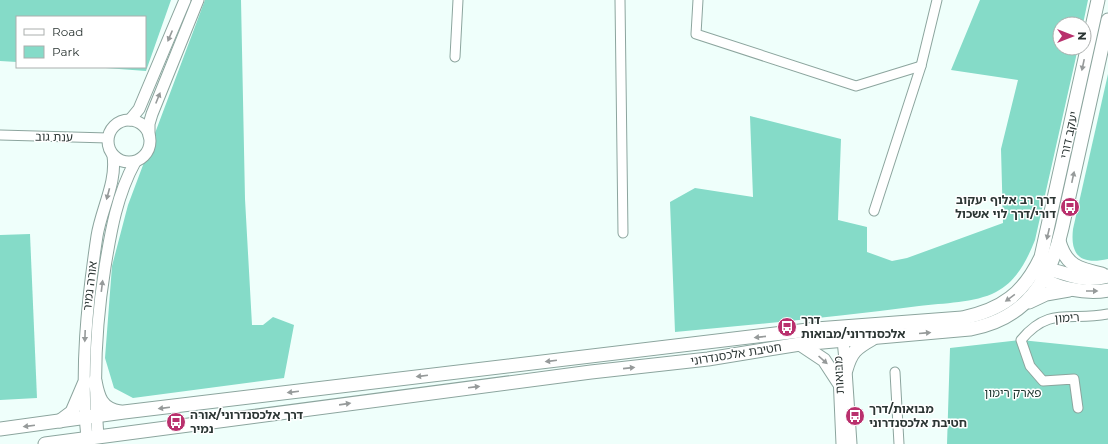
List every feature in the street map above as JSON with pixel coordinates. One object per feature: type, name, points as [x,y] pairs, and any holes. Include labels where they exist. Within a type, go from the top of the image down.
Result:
[{"type":"main road","name":"יעקב דורי","points":[[1035,269],[1041,257],[1049,230],[1098,0]]},
{"type":"main road","name":"יעקב דורי","points":[[1046,275],[1059,241],[1108,20]]},
{"type":"main road","points":[[1059,241],[1064,255],[1073,265],[1108,276]]},
{"type":"main road","points":[[1035,269],[1075,290]]},
{"type":"main road","name":"חטיבת אלכסנדרוני","points":[[0,429],[91,418],[124,412],[838,327],[962,318],[995,308],[1016,294],[1035,269]]},
{"type":"main road","points":[[1046,275],[1085,279],[1108,276]]},
{"type":"main road","name":"חטיבת אלכסנדרוני","points":[[45,444],[62,443],[126,433],[591,372],[708,359],[800,344],[983,326],[1011,314],[1021,306],[1036,291],[1046,275]]},
{"type":"main road","points":[[1021,306],[1046,294],[1075,290],[1095,292],[1108,290]]},
{"type":"main road","points":[[846,370],[850,357],[854,352],[876,337]]},
{"type":"main road","points":[[800,344],[824,360],[840,382]]},
{"type":"main road","points":[[89,382],[104,406],[115,411],[124,412]]},
{"type":"main road","points":[[58,422],[72,412],[89,382]]},
{"type":"street","points":[[185,0],[139,109],[130,120],[115,125],[108,138],[110,151],[113,156],[124,162],[135,162],[147,152],[150,141],[149,124],[152,114],[198,0]]},
{"type":"street","points":[[455,57],[458,0]]},
{"type":"street","points":[[620,0],[623,233]]},
{"type":"street","points":[[698,0],[696,34],[856,86],[921,66]]},
{"type":"street","points":[[874,211],[921,66],[937,0]]},
{"type":"street","points":[[130,120],[144,126],[149,136]]},
{"type":"street","name":"ענת גוב","points":[[0,135],[108,138]]},
{"type":"street","name":"אורה נמיר","points":[[92,438],[85,329],[89,285],[99,226],[115,166],[113,156]]},
{"type":"street","name":"אורה נמיר","points":[[89,382],[110,232],[120,195],[135,162]]},
{"type":"street","name":"רימון","points":[[1078,408],[1074,379],[1043,381],[1030,366],[1021,340],[1040,323],[1059,316],[1092,317],[1108,314]]},
{"type":"street","name":"מבואות","points":[[838,327],[846,370],[851,444]]},
{"type":"street","name":"מבואות","points":[[840,341],[842,444]]},
{"type":"street","points":[[895,372],[899,444]]},
{"type":"street","points":[[110,444],[126,433]]},
{"type":"green space","points":[[0,0],[171,0],[146,71],[106,68],[146,68],[146,16],[16,16],[16,62],[0,61]]},
{"type":"green space","points":[[205,0],[241,0],[245,199],[252,325],[263,325],[273,317],[294,325],[284,378],[133,398],[114,388],[105,358],[112,266],[128,205]]},
{"type":"green space","points":[[980,0],[1088,0],[1085,16],[1052,16],[1052,56],[1076,56],[1035,240],[1025,262],[1010,282],[988,296],[959,302],[675,332],[670,202],[695,188],[753,197],[750,116],[841,139],[838,220],[867,227],[867,252],[892,261],[907,258],[1003,223],[1001,149],[1018,80],[951,70]]},
{"type":"green space","points":[[1108,74],[1108,259],[1091,261],[1079,256],[1076,252],[1073,246],[1073,229]]},
{"type":"green space","points":[[30,234],[37,398],[0,400],[0,235]]},
{"type":"green space","name":"פארק רימון","points":[[1021,340],[1108,349],[1108,444],[947,444],[950,348]]},
{"type":"place","name":"דרך רב אלוף יעקוב דורי/דרך לוי אשכול","points":[[1070,207]]},
{"type":"place","name":"דרך אלכסנדרוני/מבואות","points":[[787,327]]},
{"type":"place","name":"מבואות/דרך חטיבת אלכסנדרוני","points":[[855,416]]},
{"type":"place","name":"דרך אלכסנדרוני/אורה נמיר","points":[[176,422]]}]
